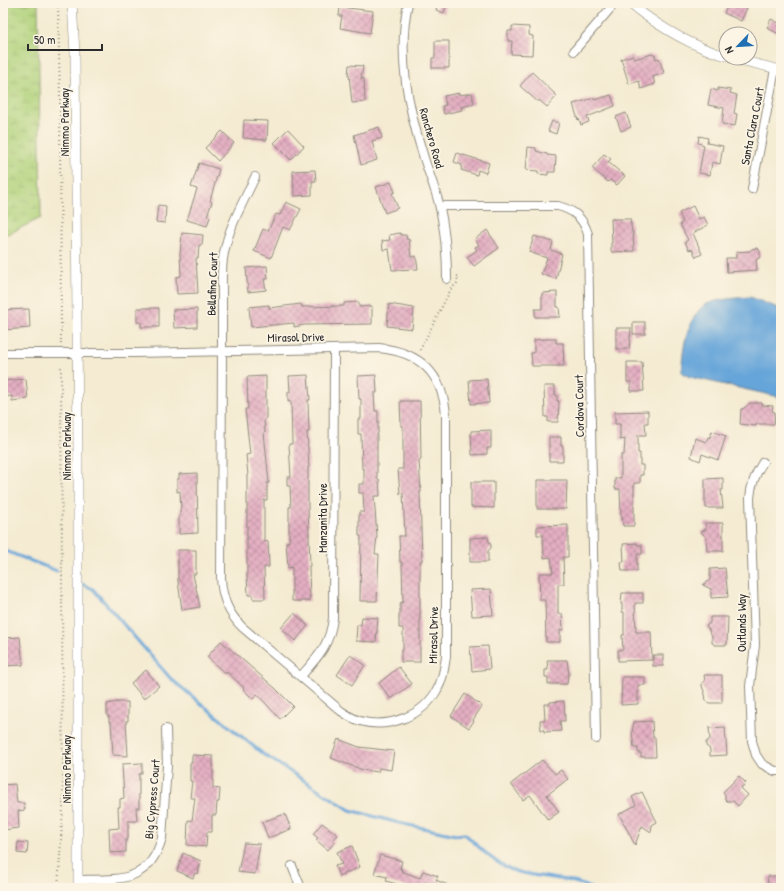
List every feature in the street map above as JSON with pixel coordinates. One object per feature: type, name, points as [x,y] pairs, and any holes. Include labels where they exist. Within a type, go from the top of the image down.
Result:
[{"type":"street","name":"Nimmo Parkway","points":[[72,3],[75,53],[78,884]]},
{"type":"street","name":"Ranchero Road","points":[[408,3],[403,36],[403,57],[407,88],[414,124],[440,206],[445,236],[448,278]]},
{"type":"street","points":[[574,51],[615,3]]},
{"type":"street","points":[[629,3],[648,18],[677,36],[702,48],[718,53]]},
{"type":"street","points":[[758,64],[778,69]]},
{"type":"street","name":"Santa Clara Court","points":[[752,189],[778,69]]},
{"type":"street","name":"Bellafina Court","points":[[222,351],[222,275],[224,252],[231,229],[256,177]]},
{"type":"street","name":"Cordova Court","points":[[440,206],[558,206],[567,208],[582,219],[588,234],[596,739]]},
{"type":"street","name":"Mirasol Drive","points":[[3,353],[379,348],[404,352],[423,364],[438,382],[442,392],[446,414],[446,650],[444,670],[437,690],[425,705],[405,718],[382,723],[370,723],[359,720],[341,711],[234,619],[224,599],[221,578],[222,351]]},
{"type":"street","name":"Manzanita Drive","points":[[301,676],[324,649],[329,640],[333,618],[334,349]]},
{"type":"street","name":"Outlands Way","points":[[763,462],[755,474],[751,486],[750,498],[755,645],[750,686],[752,741],[756,755],[762,764],[775,771],[781,771]]},
{"type":"street","name":"Big Cypress Court","points":[[78,884],[130,877],[147,866],[160,847],[162,838],[167,766],[166,729]]},
{"type":"street","points":[[292,866],[301,888]]},
{"type":"path","points":[[58,3],[61,345]]},
{"type":"path","points":[[420,350],[451,289],[457,283],[458,276],[448,278]]},
{"type":"path","points":[[58,888],[63,806],[61,365]]},
{"type":"green space","points":[[3,3],[38,3],[41,218],[8,234],[3,233]]},
{"type":"water","points":[[750,297],[781,309],[781,399],[775,396],[690,377],[682,373],[686,336],[694,318],[699,311],[705,305],[715,301]]},
{"type":"building","points":[[438,3],[447,3],[444,13],[436,10]]},
{"type":"building","points":[[729,3],[736,3],[747,8],[741,21],[724,13]]},
{"type":"building","points":[[340,7],[373,11],[370,33],[340,28],[342,16],[339,16]]},
{"type":"building","points":[[771,19],[781,24],[781,35],[767,28]]},
{"type":"building","points":[[512,26],[529,27],[529,35],[533,36],[532,55],[511,54],[512,41],[508,41],[508,31],[512,31]]},
{"type":"building","points":[[435,41],[449,41],[449,68],[432,68],[432,58],[435,58]]},
{"type":"building","points":[[652,54],[655,55],[656,59],[659,58],[664,73],[653,77],[655,84],[641,89],[639,81],[629,84],[621,59],[633,55],[634,59]]},
{"type":"building","points":[[349,65],[363,66],[361,79],[364,78],[365,102],[352,103],[348,75]]},
{"type":"building","points":[[532,72],[557,96],[547,107],[539,100],[538,102],[520,86]]},
{"type":"building","points":[[718,88],[731,90],[730,93],[737,95],[734,113],[737,114],[735,126],[722,124],[724,108],[708,105],[711,89],[718,91]]},
{"type":"building","points":[[459,93],[460,95],[472,93],[474,104],[461,107],[462,110],[444,114],[442,106],[446,105],[444,96]]},
{"type":"building","points":[[611,95],[615,106],[587,117],[589,122],[581,125],[573,104]]},
{"type":"building","points":[[626,113],[631,127],[621,131],[616,117]]},
{"type":"building","points":[[244,120],[268,121],[267,140],[243,138]]},
{"type":"building","points":[[552,121],[559,123],[556,134],[548,131]]},
{"type":"building","points":[[379,127],[382,138],[372,141],[377,160],[361,165],[354,135]]},
{"type":"building","points":[[288,129],[304,146],[291,160],[274,143]]},
{"type":"building","points":[[222,131],[234,143],[218,161],[205,148]]},
{"type":"building","points":[[699,136],[708,138],[707,143],[723,146],[720,164],[712,162],[710,175],[699,173],[704,145],[698,143]]},
{"type":"building","points":[[528,147],[536,148],[536,151],[547,155],[556,156],[555,172],[548,172],[548,175],[538,174],[538,171],[526,170]]},
{"type":"building","points":[[457,153],[489,163],[486,173],[478,170],[477,175],[461,170],[462,165],[454,162]]},
{"type":"building","points":[[604,154],[611,159],[608,162],[625,176],[617,185],[610,180],[608,182],[592,168]]},
{"type":"building","points":[[199,163],[219,169],[210,201],[212,202],[207,216],[210,217],[207,226],[187,220],[197,189],[191,187]]},
{"type":"building","points":[[315,170],[316,181],[312,181],[312,195],[294,196],[293,171]]},
{"type":"building","points":[[391,182],[395,192],[392,193],[398,208],[385,213],[376,187]]},
{"type":"building","points":[[286,202],[301,209],[290,230],[283,227],[271,258],[254,251],[263,229],[268,231],[276,214],[280,215]]},
{"type":"building","points":[[158,205],[166,206],[165,223],[156,222]]},
{"type":"building","points":[[693,206],[699,219],[704,217],[708,225],[693,233],[702,254],[696,257],[692,249],[689,250],[685,242],[688,240],[680,224],[683,222],[679,213]]},
{"type":"building","points":[[611,219],[630,219],[633,232],[634,251],[611,252]]},
{"type":"building","points":[[487,230],[499,248],[474,266],[467,257],[477,250],[475,247],[479,245],[475,239]]},
{"type":"building","points":[[182,233],[203,235],[202,245],[199,245],[198,258],[196,258],[198,293],[177,294],[176,277],[181,276],[180,254]]},
{"type":"building","points":[[400,233],[401,235],[406,235],[407,240],[409,239],[411,257],[416,256],[418,269],[392,270],[389,249],[383,250],[382,241],[390,240],[389,235]]},
{"type":"building","points":[[534,236],[553,242],[551,250],[562,254],[556,279],[541,274],[547,258],[529,252]]},
{"type":"building","points":[[757,248],[760,251],[760,257],[756,260],[757,270],[727,272],[726,258],[736,258],[736,252],[750,251]]},
{"type":"building","points":[[267,266],[268,279],[264,279],[266,290],[248,292],[246,268]]},
{"type":"building","points":[[557,292],[557,307],[559,307],[560,317],[535,317],[535,309],[542,309],[542,293]]},
{"type":"building","points":[[359,302],[359,307],[372,306],[372,324],[304,325],[294,327],[294,323],[251,327],[249,307],[269,305],[269,308],[301,304],[302,307],[344,306],[344,303]]},
{"type":"building","points":[[389,304],[414,308],[412,329],[387,326]]},
{"type":"building","points":[[137,308],[159,308],[159,327],[141,327],[141,322],[137,322]]},
{"type":"building","points":[[29,309],[30,328],[4,330],[3,310]]},
{"type":"building","points":[[197,309],[197,327],[174,328],[173,310]]},
{"type":"building","points":[[633,322],[645,322],[645,334],[633,334]]},
{"type":"building","points":[[616,328],[631,328],[629,349],[616,349]]},
{"type":"building","points":[[556,339],[556,343],[563,343],[564,366],[532,366],[531,353],[534,353],[534,340]]},
{"type":"building","points":[[627,362],[642,362],[644,391],[631,391],[631,382],[627,382]]},
{"type":"building","points":[[308,375],[310,400],[308,400],[309,432],[307,432],[309,467],[308,506],[310,601],[292,601],[292,567],[288,568],[286,542],[289,542],[289,507],[291,507],[290,486],[287,486],[287,477],[291,477],[289,444],[292,444],[291,401],[288,402],[288,392],[290,392],[289,376]]},
{"type":"building","points":[[376,375],[377,393],[374,393],[375,411],[378,411],[377,479],[379,479],[380,496],[374,496],[377,536],[375,554],[379,554],[377,601],[360,601],[361,536],[359,536],[359,512],[364,512],[363,493],[359,493],[359,484],[364,484],[364,469],[362,469],[361,434],[358,434],[358,419],[361,419],[361,399],[359,399],[358,376]]},
{"type":"building","points":[[266,376],[266,419],[264,420],[264,432],[269,483],[267,483],[267,500],[264,500],[264,542],[268,541],[269,567],[264,567],[265,599],[253,599],[252,595],[248,595],[247,576],[248,475],[246,455],[250,454],[245,409],[248,409],[247,377]]},
{"type":"building","points":[[26,379],[28,399],[12,401],[12,396],[3,397],[3,381]]},
{"type":"building","points":[[487,379],[489,403],[471,404],[469,380]]},
{"type":"building","points":[[544,386],[555,386],[555,395],[557,395],[557,401],[559,401],[558,422],[548,422],[548,417],[545,417]]},
{"type":"building","points":[[400,401],[420,401],[421,460],[419,460],[422,561],[420,561],[420,662],[401,662],[401,650],[403,650],[403,628],[399,628],[399,614],[400,603],[403,602],[402,562],[400,562],[399,536],[405,536],[403,493],[400,494],[398,469],[403,469],[403,426],[401,426]]},
{"type":"building","points":[[750,403],[762,403],[762,405],[773,406],[772,411],[775,412],[774,424],[756,424],[756,426],[740,424],[741,409]]},
{"type":"building","points":[[648,411],[648,423],[645,423],[646,435],[638,435],[638,453],[640,453],[640,465],[643,465],[643,475],[640,475],[640,483],[634,483],[634,526],[623,526],[620,489],[615,489],[615,478],[621,478],[621,455],[624,455],[625,439],[620,440],[620,424],[615,424],[615,412]]},
{"type":"building","points":[[491,430],[491,448],[487,448],[487,454],[472,455],[471,431]]},
{"type":"building","points":[[712,431],[726,436],[718,460],[702,454],[700,461],[691,457],[695,438],[706,442],[708,437],[710,438]]},
{"type":"building","points":[[549,437],[561,437],[561,446],[563,446],[563,461],[549,461]]},
{"type":"building","points":[[197,473],[198,533],[179,534],[179,516],[181,510],[180,491],[177,492],[177,479],[179,479],[179,474]]},
{"type":"building","points":[[723,478],[723,490],[721,490],[723,508],[706,508],[705,479]]},
{"type":"building","points":[[537,480],[567,480],[566,509],[537,509]]},
{"type":"building","points":[[471,482],[494,482],[494,508],[471,507]]},
{"type":"building","points":[[705,523],[723,523],[723,551],[707,551],[706,537],[701,532],[706,529]]},
{"type":"building","points":[[568,525],[568,557],[563,557],[564,584],[558,584],[558,614],[562,613],[563,630],[560,630],[560,642],[546,642],[545,600],[540,600],[539,573],[553,573],[551,557],[544,558],[543,535],[537,535],[537,526]]},
{"type":"building","points":[[488,537],[491,548],[488,551],[488,562],[470,562],[470,538]]},
{"type":"building","points":[[637,543],[637,545],[642,545],[642,554],[637,554],[637,571],[622,571],[621,562],[624,562],[623,544]]},
{"type":"building","points":[[178,550],[196,550],[196,574],[193,574],[200,607],[182,610],[178,581]]},
{"type":"building","points":[[725,568],[728,597],[711,598],[711,589],[703,585],[710,580],[710,569]]},
{"type":"building","points":[[491,589],[493,615],[472,616],[470,590]]},
{"type":"building","points":[[622,593],[643,593],[643,603],[635,603],[636,632],[651,632],[652,660],[618,661],[618,650],[623,650],[622,635],[624,635],[624,612],[622,612],[621,604]]},
{"type":"building","points":[[294,613],[308,626],[295,641],[281,628]]},
{"type":"building","points":[[362,617],[378,618],[376,642],[356,641],[357,625],[361,625]]},
{"type":"building","points":[[710,617],[728,617],[727,645],[715,645],[712,643],[712,636],[706,626],[710,623]]},
{"type":"building","points":[[20,637],[23,665],[3,666],[3,638]]},
{"type":"building","points":[[221,641],[275,688],[293,706],[280,719],[257,694],[253,699],[227,672],[226,674],[207,657]]},
{"type":"building","points":[[488,646],[490,669],[472,671],[470,647]]},
{"type":"building","points":[[350,655],[365,665],[352,685],[337,675]]},
{"type":"building","points":[[653,655],[663,655],[663,666],[653,666]]},
{"type":"building","points":[[547,660],[567,660],[569,675],[567,684],[548,684],[548,677],[545,677],[545,670],[548,670]]},
{"type":"building","points":[[399,667],[412,684],[391,699],[379,683]]},
{"type":"building","points":[[146,670],[159,686],[144,699],[131,683]]},
{"type":"building","points":[[704,675],[722,675],[722,703],[709,703],[706,701],[702,686],[702,683],[705,681]]},
{"type":"building","points":[[622,677],[645,677],[645,685],[638,685],[638,704],[621,705]]},
{"type":"building","points":[[465,694],[482,706],[469,728],[451,716]]},
{"type":"building","points":[[564,701],[565,721],[560,721],[561,731],[544,732],[544,730],[541,730],[540,720],[545,720],[544,704]]},
{"type":"building","points":[[128,702],[128,721],[126,721],[128,756],[113,755],[111,722],[109,722],[109,716],[107,716],[107,704]]},
{"type":"building","points":[[652,721],[653,738],[655,737],[656,757],[641,757],[641,753],[638,753],[638,748],[634,748],[632,732],[634,722]]},
{"type":"building","points":[[725,727],[727,755],[710,756],[710,749],[706,746],[706,742],[710,739],[709,728]]},
{"type":"building","points":[[338,739],[359,747],[394,751],[391,770],[379,768],[378,772],[363,770],[331,758]]},
{"type":"building","points":[[192,755],[213,756],[213,788],[220,789],[216,815],[212,815],[212,832],[207,832],[206,847],[187,845],[188,820],[192,821],[195,798],[190,798],[192,781],[190,781],[190,763],[192,763]]},
{"type":"building","points":[[542,760],[555,774],[561,770],[568,779],[547,795],[559,812],[548,820],[530,795],[523,800],[511,784]]},
{"type":"building","points":[[142,763],[142,773],[139,774],[139,808],[136,808],[137,821],[128,821],[126,852],[110,853],[109,829],[119,828],[118,807],[120,807],[120,799],[124,798],[122,764]]},
{"type":"building","points":[[739,776],[746,783],[741,788],[748,795],[738,806],[733,801],[727,801],[723,792]]},
{"type":"building","points":[[15,784],[17,803],[24,803],[25,810],[18,811],[19,828],[3,830],[3,785]]},
{"type":"building","points":[[642,792],[657,822],[652,825],[651,832],[642,826],[635,845],[619,814],[636,805],[632,797]]},
{"type":"building","points":[[285,814],[291,829],[268,838],[262,822]]},
{"type":"building","points":[[322,823],[338,835],[333,840],[335,842],[328,850],[316,840],[318,838],[313,834]]},
{"type":"building","points":[[18,842],[28,843],[27,854],[17,853]]},
{"type":"building","points":[[244,843],[260,844],[255,874],[238,872]]},
{"type":"building","points":[[352,846],[360,867],[339,876],[335,866],[342,864],[337,852]]},
{"type":"building","points":[[183,853],[201,861],[198,874],[195,873],[193,878],[177,871]]},
{"type":"building","points":[[380,855],[402,861],[401,871],[420,878],[423,871],[438,876],[436,880],[455,888],[411,888],[386,881],[387,877],[374,874]]},
{"type":"building","points":[[768,876],[781,876],[781,888],[770,888],[770,886],[767,886]]},
{"type":"waterway","points":[[3,550],[57,571]]},
{"type":"waterway","points":[[82,584],[93,589],[171,679],[263,754],[350,810],[399,823],[456,835],[465,834],[493,859],[505,867],[522,873],[572,881],[591,888]]}]
